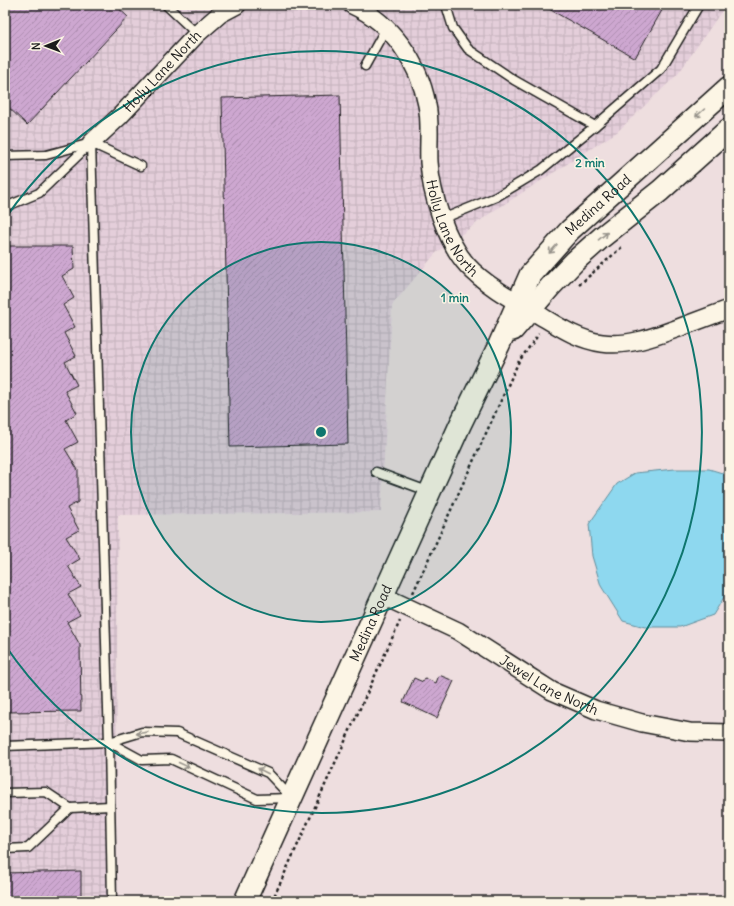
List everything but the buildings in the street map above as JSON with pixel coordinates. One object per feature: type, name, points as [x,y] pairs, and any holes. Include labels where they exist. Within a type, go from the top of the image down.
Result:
[{"type":"street","name":"Holly Lane North","points":[[91,143],[120,116],[197,34],[220,14],[237,5]]},
{"type":"street","name":"Holly Lane North","points":[[352,5],[362,10],[386,28],[405,50],[420,77],[427,106],[430,163],[434,192],[442,219],[455,247],[468,265],[499,291],[549,321],[578,336],[602,343],[629,343],[651,337],[729,309]]},
{"type":"street","name":"Medina Road","points":[[524,306],[530,275],[570,230],[729,87]]},
{"type":"street","name":"Medina Road","points":[[245,901],[460,425],[499,345],[524,306],[602,237],[660,191],[729,129]]},
{"type":"street","name":"Jewel Lane North","points":[[383,596],[458,631],[552,690],[596,710],[642,723],[690,732],[729,733]]},
{"type":"lane","points":[[166,5],[197,34]]},
{"type":"lane","points":[[446,5],[453,28],[468,49],[514,80],[595,126]]},
{"type":"lane","points":[[442,219],[496,197],[542,170],[595,126],[661,69],[699,5]]},
{"type":"lane","points":[[365,66],[386,28]]},
{"type":"lane","points":[[5,207],[39,193],[91,143]]},
{"type":"lane","points":[[91,143],[109,742],[112,901]]},
{"type":"lane","points":[[5,156],[46,155],[91,143],[142,166]]},
{"type":"lane","points":[[376,472],[430,492]]},
{"type":"lane","points":[[5,746],[109,742],[142,732],[177,733],[268,773],[292,798]]},
{"type":"lane","points":[[109,742],[142,760],[171,759],[257,799],[292,798]]},
{"type":"lane","points":[[5,793],[46,792],[70,808],[110,806]]},
{"type":"lane","points":[[5,849],[28,848],[70,808]]},
{"type":"path","points":[[575,289],[599,269],[626,242]]},
{"type":"path","points":[[272,901],[519,361],[549,321]]},
{"type":"shaded area","points":[[5,5],[726,5],[678,74],[617,132],[492,212],[436,253],[392,305],[381,512],[118,515],[115,901],[5,901]]},
{"type":"water","points":[[675,469],[709,469],[729,475],[729,589],[713,615],[680,627],[645,627],[623,621],[601,586],[592,556],[589,524],[617,484],[635,473]]}]
